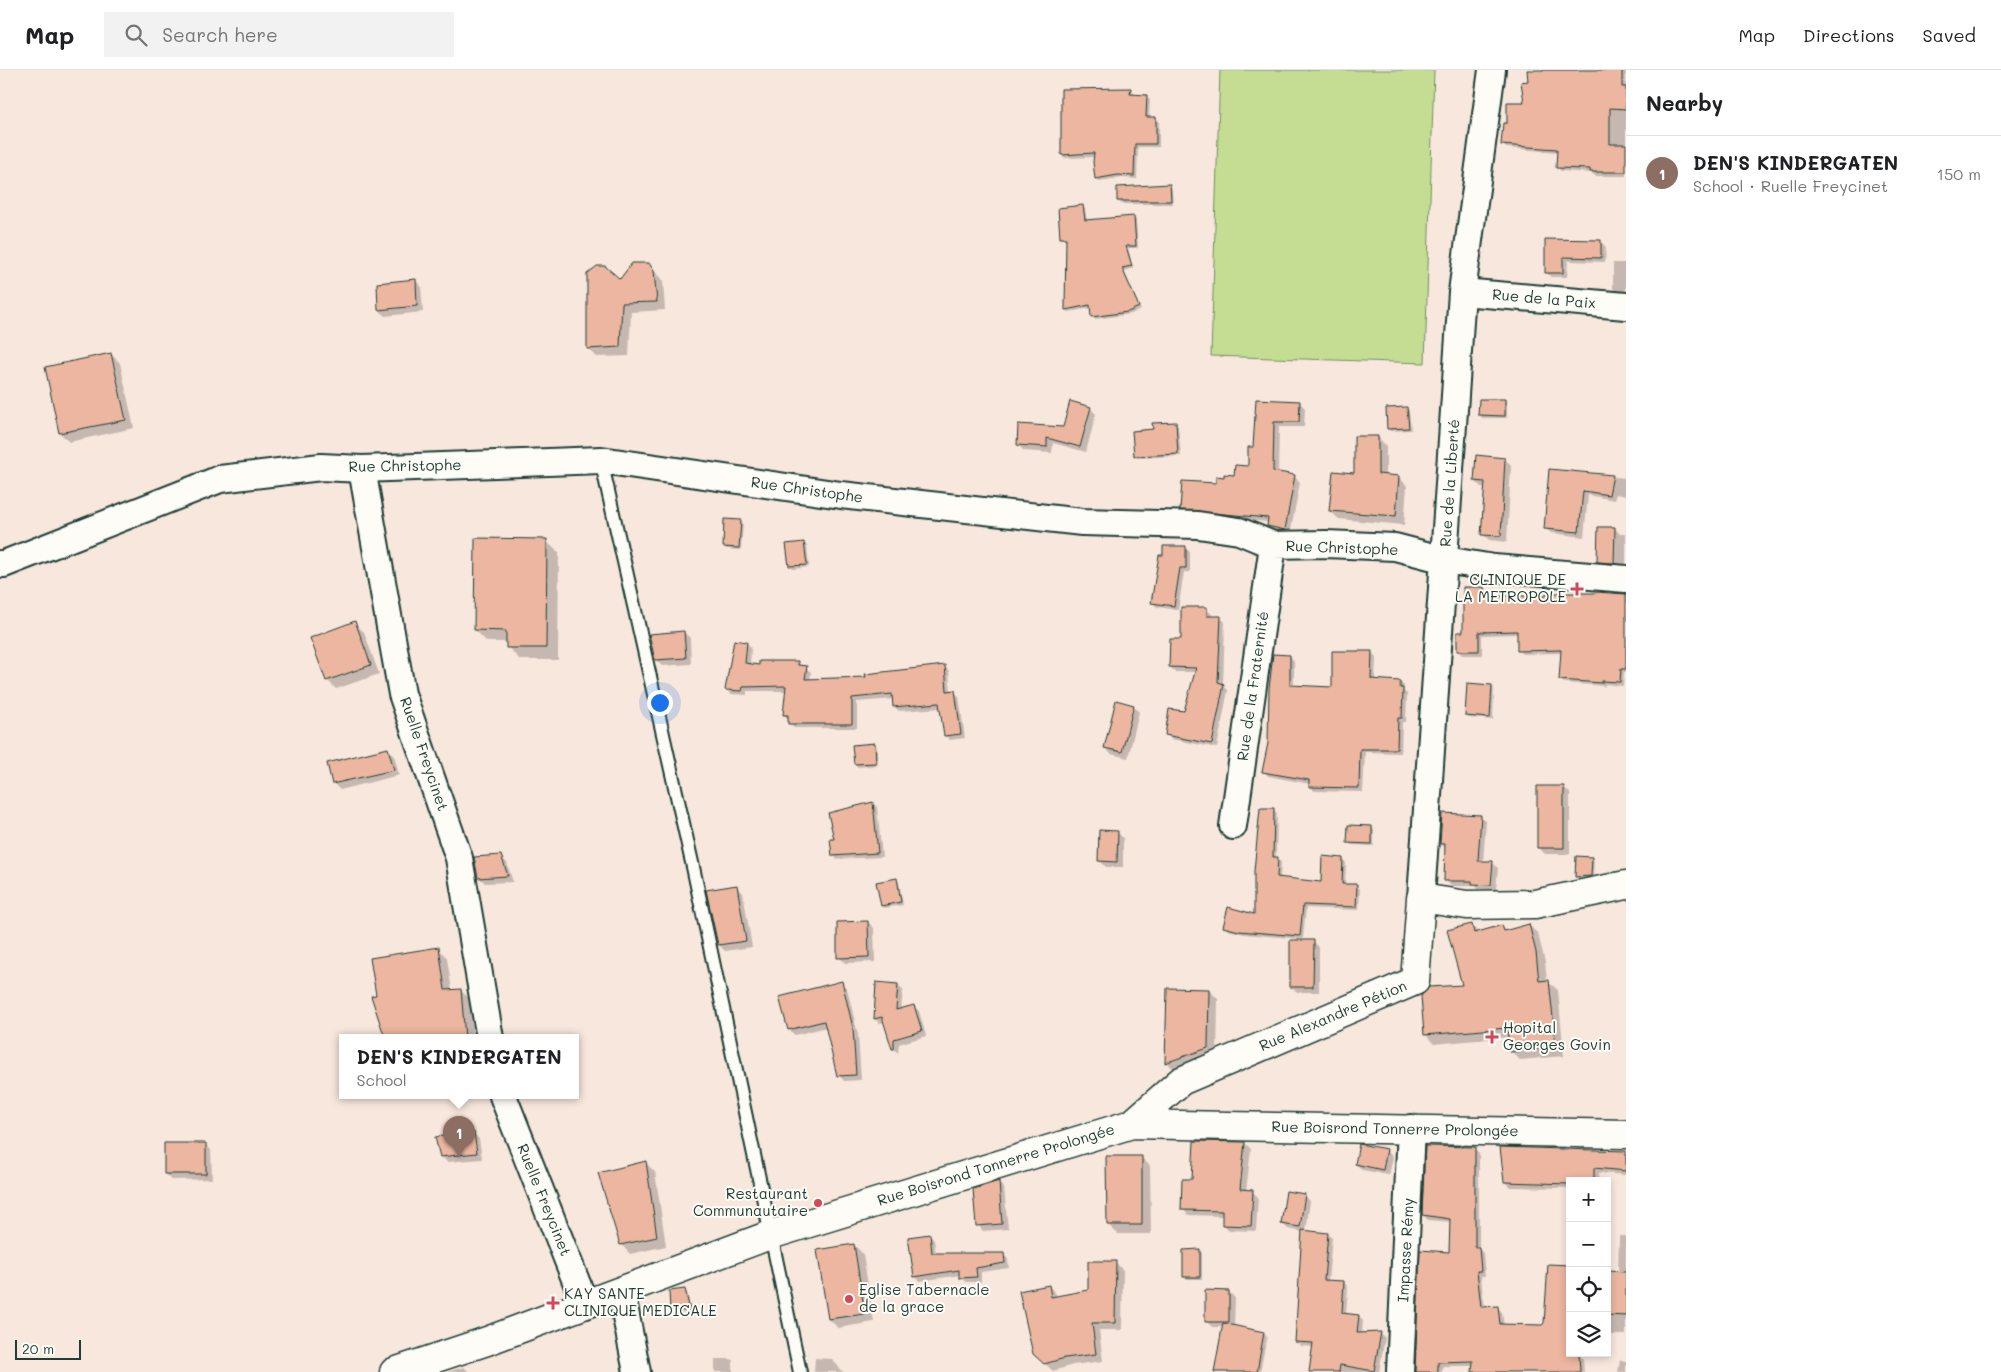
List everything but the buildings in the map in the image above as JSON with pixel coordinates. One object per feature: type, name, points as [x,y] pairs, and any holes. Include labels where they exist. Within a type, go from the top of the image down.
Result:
[{"type":"street","name":"Rue de la Liberté","points":[[1421,898],[1462,292],[1492,70]]},
{"type":"street","name":"Rue de la Paix","points":[[1462,292],[1626,306]]},
{"type":"street","name":"Rue Christophe","points":[[0,564],[220,479],[321,466],[362,469],[602,460],[841,495],[1082,522],[1198,525],[1239,531],[1273,545],[1326,544],[1395,548],[1445,560],[1494,568],[1626,579]]},
{"type":"street","name":"Ruelle Freycinet","points":[[362,469],[402,694],[459,858],[489,1034]]},
{"type":"street","name":"Rue de la Fraternité","points":[[1234,826],[1273,545]]},
{"type":"street","points":[[1421,898],[1467,905],[1535,904],[1626,885]]},
{"type":"street","name":"Rue Alexandre Pétion","points":[[1132,1124],[1181,1081],[1416,981],[1421,898]]},
{"type":"street","name":"Ruelle Freycinet","points":[[504,1099],[586,1304]]},
{"type":"street","name":"Rue Boisrond Tonnerre Prolongée","points":[[394,1372],[487,1341],[770,1235],[1132,1124],[1411,1128],[1626,1134]]},
{"type":"street","name":"Impasse Rémy","points":[[1400,1372],[1411,1128]]},
{"type":"street","points":[[621,1291],[637,1372]]},
{"type":"lane","points":[[602,460],[695,877],[800,1372]]},
{"type":"green space","points":[[1220,70],[1434,70],[1425,363],[1211,356]]},
{"type":"place","name":"CLINIQUE DE LA METROPOLE","points":[[1577,589]]},
{"type":"place","name":"Hopital Georges Govin","points":[[1492,1037]]},
{"type":"place","name":"DEN'S KINDERGATEN","points":[[459,1157]]},
{"type":"place","name":"Restaurant Communautaire","points":[[818,1203]]},
{"type":"place","name":"Eglise Tabernacle de la grace","points":[[849,1299]]},
{"type":"place","name":"KAY SANTE CLINIQUE MEDICALE","points":[[553,1303]]}]
